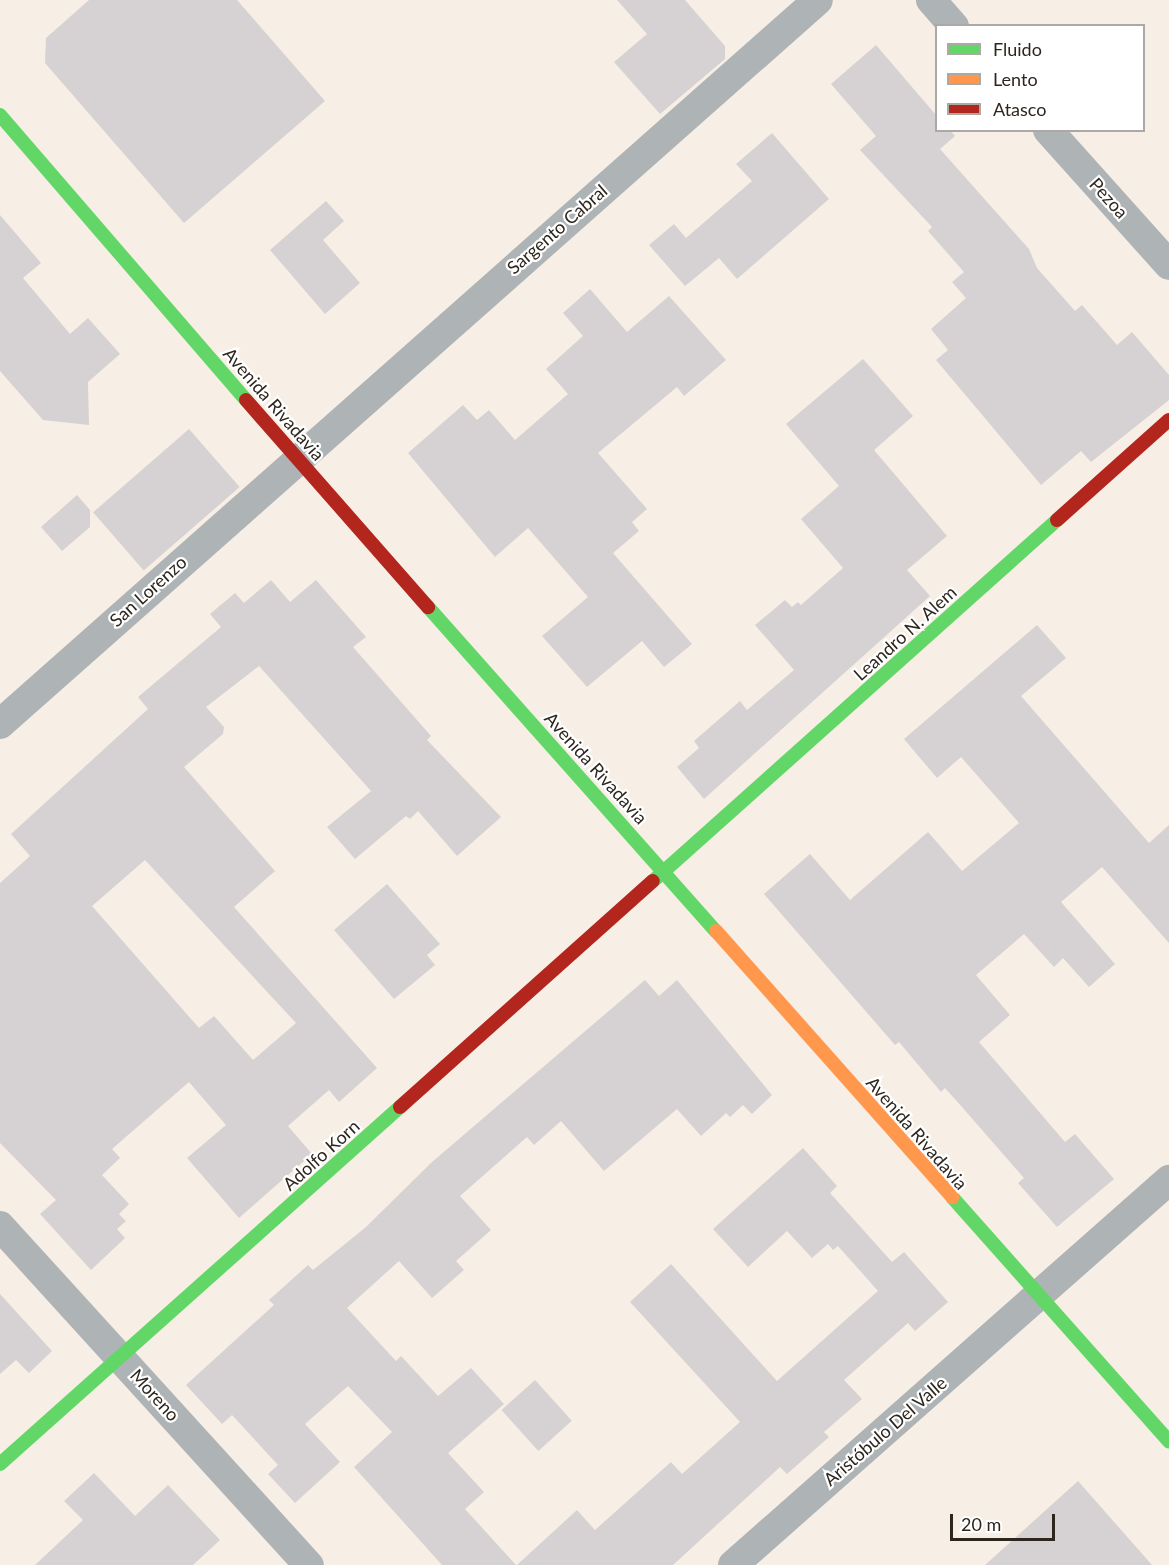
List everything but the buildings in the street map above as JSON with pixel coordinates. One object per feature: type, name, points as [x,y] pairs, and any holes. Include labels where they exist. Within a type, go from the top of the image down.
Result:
[{"type":"main road","name":"Avenida Rivadavia","points":[[0,115],[296,458],[1037,1296],[1169,1441]]},
{"type":"main road","name":"Leandro N. Alem","points":[[664,872],[1169,420]]},
{"type":"main road","name":"Adolfo Korn","points":[[0,1464],[664,872]]},
{"type":"street","name":"Sargento Cabral","points":[[296,458],[818,0]]},
{"type":"street","points":[[931,0],[952,24]]},
{"type":"street","name":"Pezoa","points":[[1050,132],[1169,265]]},
{"type":"street","name":"San Lorenzo","points":[[0,724],[296,458]]},
{"type":"street","name":"Aristóbulo Del Valle","points":[[733,1565],[1169,1180]]},
{"type":"street","name":"Moreno","points":[[0,1226],[309,1565]]},
{"type":"traffic: fast","points":[[0,115],[246,400]]},
{"type":"traffic: fast","points":[[653,881],[1057,520]]},
{"type":"traffic: fast","points":[[428,607],[716,931]]},
{"type":"traffic: fast","points":[[0,1464],[400,1107]]},
{"type":"traffic: fast","points":[[952,1197],[1169,1441]]},
{"type":"traffic: slow","points":[[716,931],[952,1197]]},
{"type":"traffic: jam","points":[[246,400],[428,607]]},
{"type":"traffic: jam","points":[[1057,520],[1169,420]]},
{"type":"traffic: jam","points":[[400,1107],[653,881]]}]
